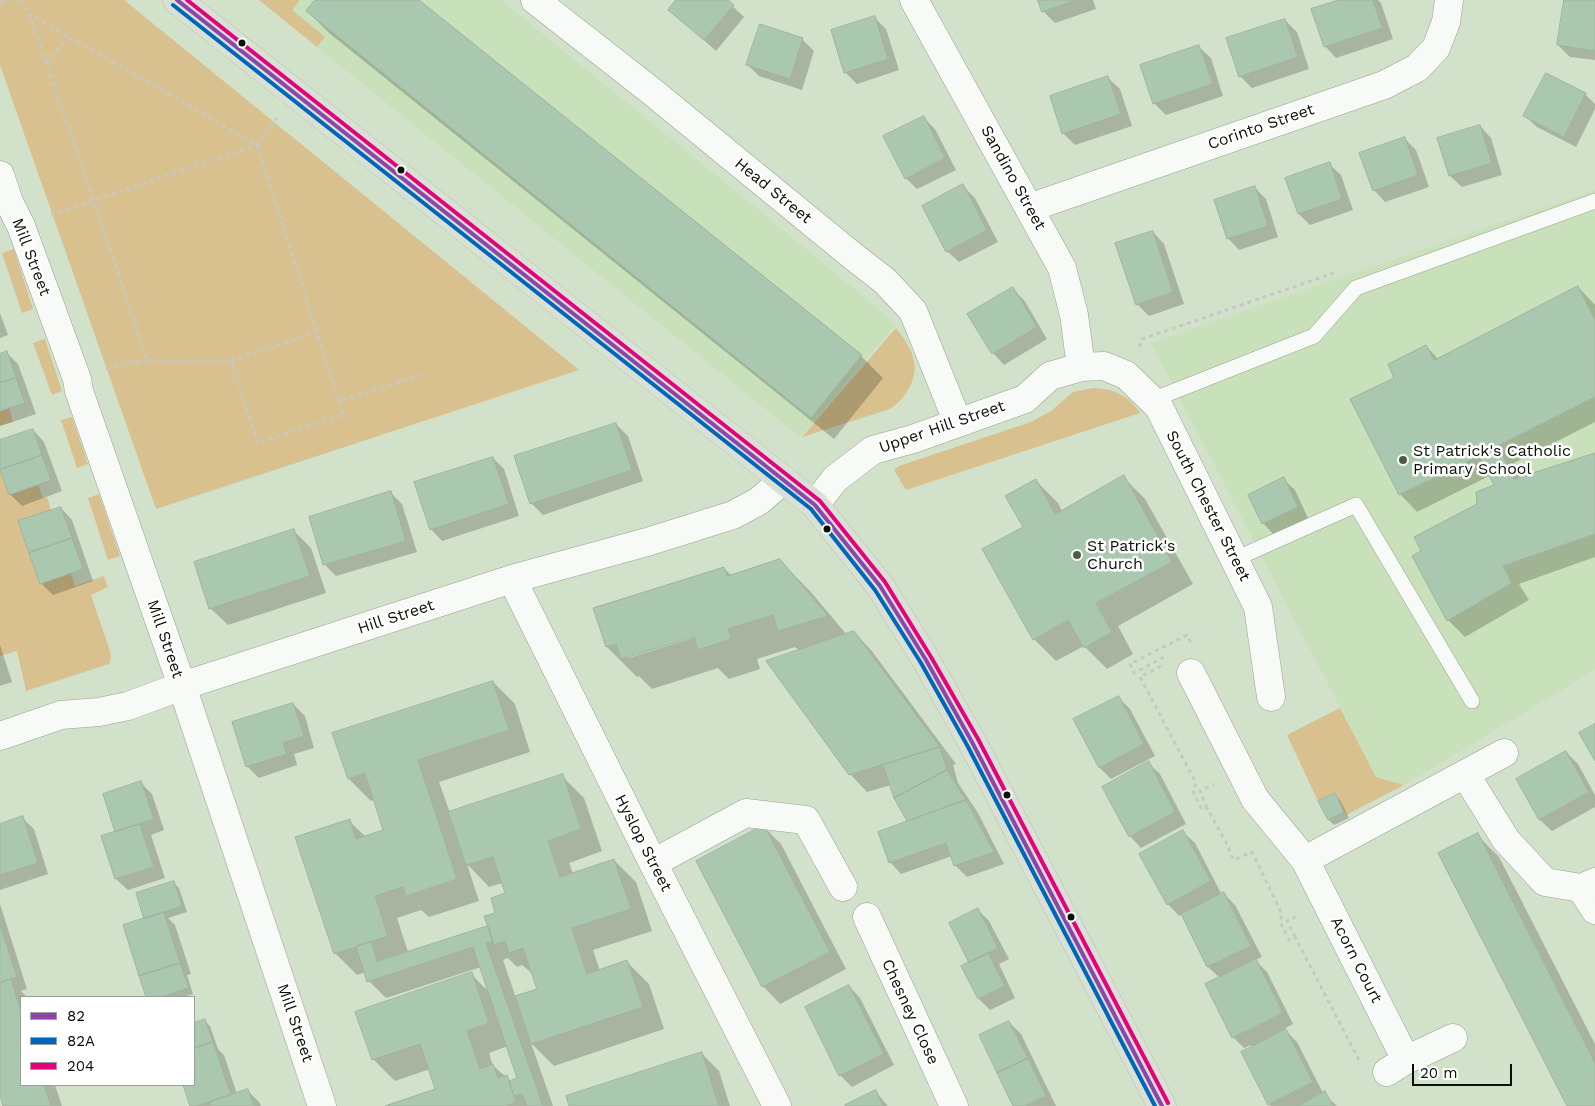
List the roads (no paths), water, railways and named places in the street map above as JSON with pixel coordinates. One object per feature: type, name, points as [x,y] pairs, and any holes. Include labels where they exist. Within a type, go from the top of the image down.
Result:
[{"type":"highway","points":[[177,0],[815,505],[880,586],[926,660],[972,742],[1162,1106]]},
{"type":"street","name":"Head Street","points":[[535,0],[650,90],[854,258],[885,281],[913,311],[958,423]]},
{"type":"street","name":"Sandino Street","points":[[914,0],[1062,268],[1074,315],[1081,367]]},
{"type":"street","name":"Corinto Street","points":[[1029,208],[1384,85],[1417,68],[1436,48],[1446,22],[1448,0]]},
{"type":"street","name":"Mill Street","points":[[0,175],[10,211],[77,379],[79,392],[182,686],[322,1106]]},
{"type":"street","name":"South Chester Street","points":[[1081,367],[1104,366],[1126,375],[1159,407],[1258,606],[1271,697]]},
{"type":"street","name":"Upper Hill Street","points":[[815,505],[835,479],[873,450],[913,439],[1024,399],[1050,376],[1081,367]]},
{"type":"street","name":"Hill Street","points":[[0,736],[61,716],[99,712],[128,706],[182,686],[512,580],[733,515],[759,502],[783,480]]},
{"type":"street","name":"Hyslop Street","points":[[512,580],[776,1106]]},
{"type":"street","name":"Acorn Court","points":[[1191,674],[1255,799],[1305,860],[1396,1066],[1453,1038]]},
{"type":"street","points":[[1305,860],[1504,753]]},
{"type":"street","points":[[1465,774],[1506,840],[1545,882],[1590,893]]},
{"type":"street","points":[[653,863],[746,814],[806,820],[843,887]]},
{"type":"street","name":"Chesney Close","points":[[867,917],[954,1106]]},
{"type":"lane","points":[[1152,400],[1314,336],[1356,288],[1595,201]]},
{"type":"lane","points":[[1235,559],[1356,505],[1472,701]]},
{"type":"place","name":"St Patrick's Catholic Primary School","points":[[1403,460]]},
{"type":"place","name":"St Patrick's Church","points":[[1077,555]]}]
